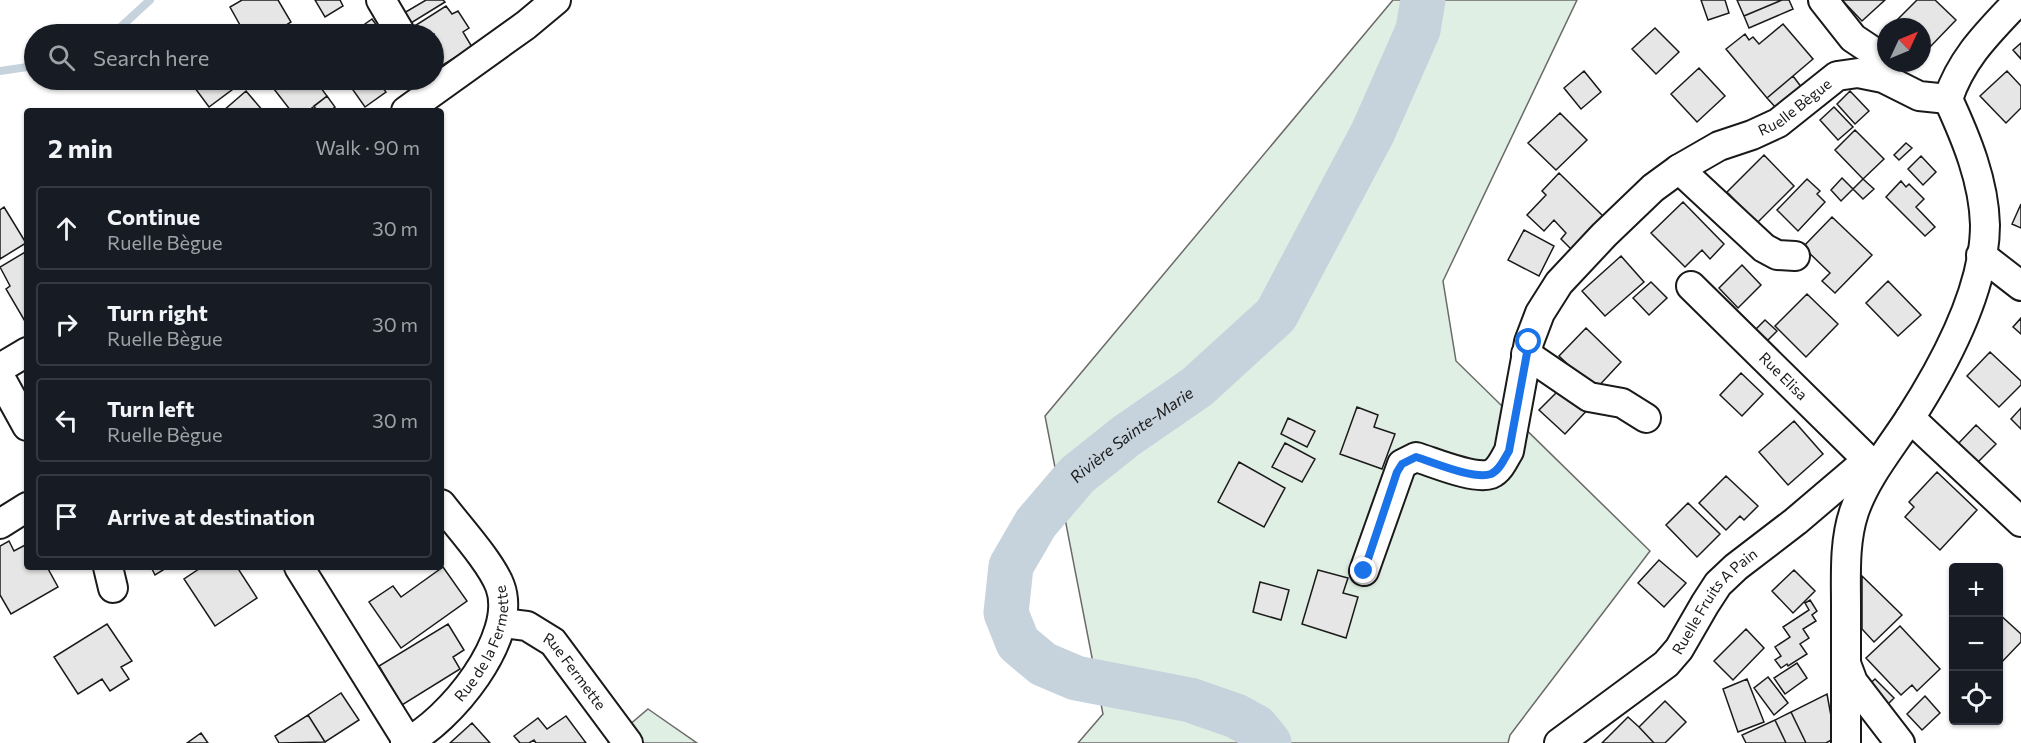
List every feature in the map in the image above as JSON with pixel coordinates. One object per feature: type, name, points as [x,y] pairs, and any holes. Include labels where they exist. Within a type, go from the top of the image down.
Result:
[{"type":"street","points":[[381,0],[395,24]]},
{"type":"street","points":[[444,78],[526,25],[556,0]]},
{"type":"street","points":[[1823,0],[1854,38],[1877,54]]},
{"type":"street","points":[[1948,99],[1955,78],[1972,51],[2019,0]]},
{"type":"street","points":[[1846,743],[1846,551],[1854,512],[1875,467],[1910,418],[1956,336],[1979,272],[1985,225],[1978,178],[1965,135],[1948,99],[1909,72]]},
{"type":"street","name":"Ruelle Bègue","points":[[1364,571],[1397,472],[1402,464],[1416,457],[1474,475],[1490,474],[1501,465],[1509,451],[1526,354],[1540,313],[1559,284],[1604,235],[1653,188],[1678,169],[1719,146],[1778,123],[1837,76],[1858,73],[1883,78],[1919,96],[1948,99]]},
{"type":"street","points":[[409,108],[427,90]]},
{"type":"street","points":[[1678,169],[1764,248],[1777,255],[1795,256]]},
{"type":"street","points":[[1981,255],[2021,286]]},
{"type":"street","name":"Rue Elisa","points":[[1691,286],[1875,467]]},
{"type":"street","points":[[0,368],[24,354]]},
{"type":"street","points":[[1526,354],[1589,397],[1622,403],[1646,418]]},
{"type":"street","points":[[0,376],[24,420]]},
{"type":"street","points":[[1910,418],[2021,522]]},
{"type":"street","name":"Ruelle Fruits A Pain","points":[[1559,743],[1666,664],[1679,649],[1718,584],[1736,567],[1796,521],[1856,470],[1875,467]]},
{"type":"street","name":"Rue de la Fermette","points":[[301,570],[406,742],[432,727],[464,695],[492,648],[502,623],[504,602],[500,584],[444,508]]},
{"type":"street","points":[[0,524],[24,509]]},
{"type":"street","name":"Rue Fermette","points":[[502,623],[526,626],[553,642],[628,743]]},
{"type":"street","points":[[1846,663],[1853,682],[1900,743]]},
{"type":"green space","points":[[1393,0],[1577,0],[1443,281],[1456,361],[1650,551],[1510,735],[1508,743],[1078,743],[1103,714],[1045,416]]},
{"type":"green space","points":[[648,709],[697,743],[608,743]]},
{"type":"building","points":[[242,0],[278,0],[291,22],[288,24],[239,24],[230,7]]},
{"type":"building","points":[[315,0],[340,0],[343,6],[325,17]]},
{"type":"building","points":[[426,0],[445,2],[411,23],[404,13]]},
{"type":"building","points":[[1701,0],[1725,0],[1729,13],[1708,20]]},
{"type":"building","points":[[1737,0],[1782,0],[1744,16]]},
{"type":"building","points":[[1782,0],[1789,0],[1793,9],[1749,28],[1744,16]]},
{"type":"building","points":[[1842,0],[1885,0],[1862,21]]},
{"type":"building","points":[[1917,0],[1935,0],[1956,20],[1931,46],[1931,18],[1899,18]]},
{"type":"building","points":[[446,6],[452,14],[458,11],[469,28],[463,32],[472,47],[444,64],[444,24],[418,24]]},
{"type":"building","points":[[372,19],[376,24],[365,24]]},
{"type":"building","points":[[1783,24],[1813,59],[1767,98],[1726,49],[1745,34],[1749,40],[1753,37],[1759,44]]},
{"type":"building","points":[[1655,28],[1679,52],[1656,74],[1632,49]]},
{"type":"building","points":[[2021,43],[2021,59],[2013,50]]},
{"type":"building","points":[[1699,68],[1725,96],[1697,122],[1671,94]]},
{"type":"building","points":[[1584,71],[1601,92],[1581,109],[1564,88]]},
{"type":"building","points":[[2007,71],[2021,86],[2021,108],[2006,123],[1980,96]]},
{"type":"building","points":[[1793,76],[1802,88],[1777,109],[1767,98]]},
{"type":"building","points":[[196,90],[232,90],[209,107]]},
{"type":"building","points":[[275,90],[322,90],[327,96],[312,108],[289,108]]},
{"type":"building","points":[[353,90],[384,90],[386,92],[365,107]]},
{"type":"building","points":[[246,91],[260,108],[226,108]]},
{"type":"building","points":[[1850,91],[1869,111],[1855,124],[1837,104]]},
{"type":"building","points":[[327,96],[335,107],[315,108],[314,106]]},
{"type":"building","points":[[1834,107],[1853,127],[1838,140],[1820,120]]},
{"type":"building","points":[[1560,113],[1587,140],[1556,170],[1528,143]]},
{"type":"building","points":[[1855,130],[1884,159],[1863,179],[1835,150]]},
{"type":"building","points":[[1906,143],[1912,148],[1899,160],[1894,155]]},
{"type":"building","points":[[1764,155],[1794,186],[1757,223],[1727,192]]},
{"type":"building","points":[[1921,156],[1936,172],[1923,185],[1908,169]]},
{"type":"building","points":[[1559,173],[1604,217],[1572,250],[1561,239],[1566,233],[1554,220],[1544,231],[1527,215],[1546,195],[1542,191]]},
{"type":"building","points":[[1842,178],[1853,189],[1841,201],[1831,190]]},
{"type":"building","points":[[1807,179],[1820,191],[1817,194],[1825,202],[1798,231],[1777,210]]},
{"type":"building","points":[[1863,179],[1874,189],[1863,199],[1853,189]]},
{"type":"building","points":[[1901,181],[1906,187],[1909,184],[1924,199],[1916,207],[1935,227],[1925,236],[1886,197]]},
{"type":"building","points":[[1683,202],[1724,244],[1710,259],[1702,250],[1685,267],[1651,233]]},
{"type":"building","points":[[2021,204],[2021,228],[2012,224]]},
{"type":"building","points":[[4,207],[24,240],[24,244],[0,259],[0,210]]},
{"type":"building","points":[[1832,217],[1872,255],[1835,293],[1822,281],[1830,273],[1803,247]]},
{"type":"building","points":[[1524,230],[1554,246],[1539,276],[1508,260]]},
{"type":"building","points":[[24,253],[24,320],[6,289],[10,286],[0,267]]},
{"type":"building","points":[[1621,256],[1644,282],[1605,316],[1582,291]]},
{"type":"building","points":[[1742,265],[1761,285],[1738,308],[1719,288]]},
{"type":"building","points":[[1888,281],[1921,315],[1898,336],[1866,303]]},
{"type":"building","points":[[1651,282],[1667,298],[1649,315],[1633,298]]},
{"type":"building","points":[[1807,294],[1838,324],[1806,357],[1775,326]]},
{"type":"building","points":[[2021,318],[2021,334],[2013,327]]},
{"type":"building","points":[[1765,320],[1777,331],[1763,345],[1751,334]]},
{"type":"building","points":[[1586,328],[1621,362],[1595,390],[1559,356]]},
{"type":"building","points":[[1990,352],[2021,381],[2021,385],[1999,407],[1967,376]]},
{"type":"building","points":[[1741,373],[1763,394],[1742,416],[1720,395]]},
{"type":"building","points":[[1565,384],[1590,407],[1565,434],[1539,410]]},
{"type":"building","points":[[1357,407],[1378,415],[1374,427],[1395,434],[1382,469],[1340,454]]},
{"type":"building","points":[[2021,408],[2021,429],[2011,419]]},
{"type":"building","points":[[1288,418],[1315,431],[1307,447],[1281,434]]},
{"type":"building","points":[[1794,421],[1823,454],[1788,485],[1759,452]]},
{"type":"building","points":[[1976,425],[1996,444],[1975,465],[1956,446]]},
{"type":"building","points":[[1285,443],[1315,459],[1302,482],[1272,467]]},
{"type":"building","points":[[1239,462],[1285,488],[1264,527],[1218,502]]},
{"type":"building","points":[[1937,472],[1977,510],[1940,550],[1905,517],[1914,507],[1909,502]]},
{"type":"building","points":[[1726,476],[1758,506],[1744,520],[1740,516],[1726,530],[1699,503]]},
{"type":"building","points":[[1688,503],[1720,534],[1697,557],[1666,525]]},
{"type":"building","points":[[9,541],[14,551],[24,546],[24,570],[49,570],[58,587],[11,614],[0,595],[0,546]]},
{"type":"building","points":[[1659,560],[1686,583],[1664,607],[1638,583]]},
{"type":"building","points":[[444,568],[467,601],[401,648],[369,602],[393,586],[401,597]]},
{"type":"building","points":[[152,570],[163,570],[155,575]]},
{"type":"building","points":[[198,570],[239,570],[257,598],[215,626],[184,579]]},
{"type":"building","points":[[1318,570],[1348,578],[1343,593],[1358,597],[1346,638],[1302,624]]},
{"type":"building","points":[[1794,570],[1815,591],[1793,613],[1772,591]]},
{"type":"building","points":[[1862,576],[1902,615],[1874,642],[1862,629]]},
{"type":"building","points":[[1260,582],[1289,590],[1281,620],[1253,612]]},
{"type":"building","points":[[1810,600],[1817,611],[1812,615],[1816,621],[1803,629],[1809,638],[1800,644],[1807,654],[1781,668],[1775,660],[1781,656],[1775,647],[1790,637],[1783,627],[1809,610],[1805,603]]},
{"type":"building","points":[[2003,618],[2021,634],[2021,642],[2003,661]]},
{"type":"building","points":[[107,624],[132,661],[121,667],[129,679],[110,691],[102,679],[78,694],[54,657]]},
{"type":"building","points":[[448,624],[464,650],[453,657],[460,669],[402,705],[379,666]]},
{"type":"building","points":[[1900,626],[1940,669],[1917,691],[1912,685],[1901,695],[1866,658]]},
{"type":"building","points":[[1746,629],[1764,648],[1733,680],[1714,661]]},
{"type":"building","points":[[1797,663],[1807,678],[1785,694],[1774,678]]},
{"type":"building","points":[[1768,677],[1788,703],[1774,715],[1754,688]]},
{"type":"building","points":[[1747,679],[1764,722],[1738,732],[1723,689]]},
{"type":"building","points":[[1875,679],[1894,698],[1884,708],[1864,689]]},
{"type":"building","points":[[341,693],[359,720],[325,742],[308,715]]},
{"type":"building","points":[[1827,694],[1835,738],[1826,743],[1806,743],[1791,712]]},
{"type":"building","points":[[1925,696],[1940,713],[1922,730],[1907,714]]},
{"type":"building","points":[[1665,701],[1686,722],[1665,743],[1654,743],[1639,727]]},
{"type":"building","points":[[1791,712],[1806,743],[1786,743],[1775,720]]},
{"type":"building","points":[[308,715],[325,742],[279,743],[275,736]]},
{"type":"building","points":[[566,716],[586,743],[536,743],[534,740],[529,743],[520,743],[514,736],[538,718],[547,729]]},
{"type":"building","points":[[1628,717],[1654,743],[1602,743]]},
{"type":"building","points":[[1775,720],[1786,743],[1746,743],[1742,735]]},
{"type":"building","points":[[472,723],[490,743],[450,743]]},
{"type":"building","points":[[201,733],[208,743],[187,743]]},
{"type":"waterway","points":[[124,24],[150,0]]},
{"type":"waterway","name":"Rivière Sainte-Marie","points":[[1269,743],[1256,727],[1236,716],[1190,700],[1076,678],[1043,664],[1018,643],[1006,613],[1011,566],[1036,523],[1077,475],[1126,436],[1197,387],[1276,315],[1373,132],[1418,30],[1423,0]]},
{"type":"waterway","points":[[0,71],[24,67]]},
{"type":"route","points":[[1364,571],[1397,472],[1408,459],[1416,457],[1474,475],[1490,474],[1501,465],[1509,451],[1529,342]]}]
